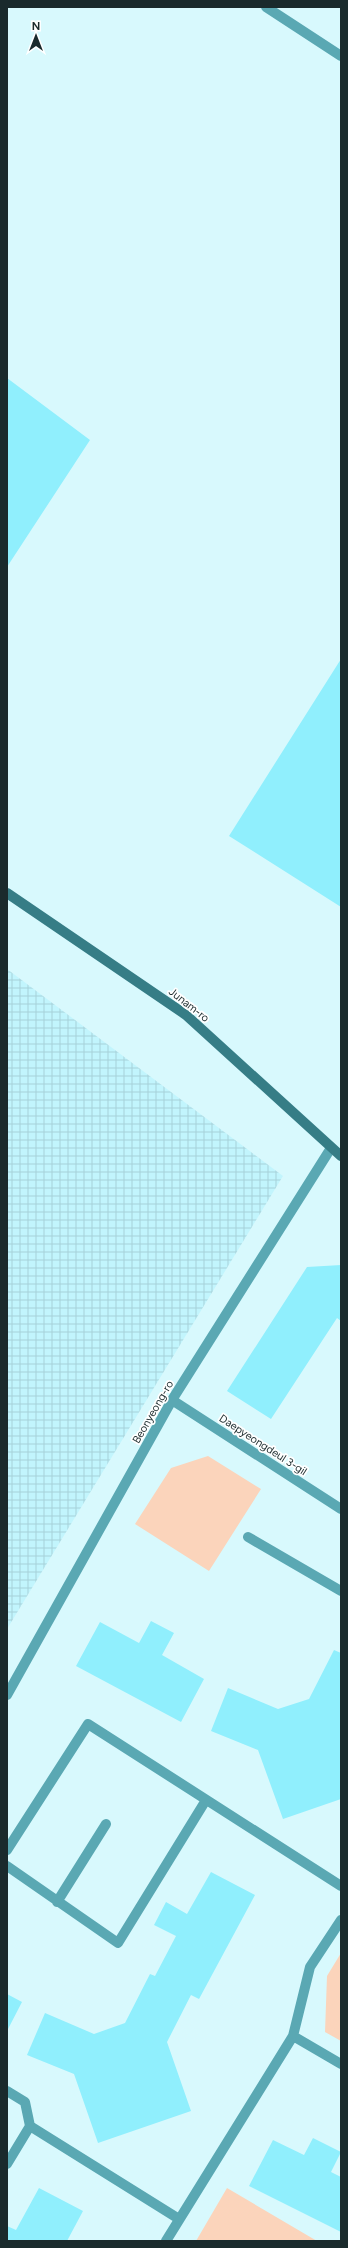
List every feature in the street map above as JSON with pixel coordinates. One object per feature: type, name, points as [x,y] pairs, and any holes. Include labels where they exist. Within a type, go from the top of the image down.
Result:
[{"type":"main road","name":"Junam-ro","points":[[7,893],[186,1015],[341,1156]]},
{"type":"street","points":[[266,7],[341,56]]},
{"type":"street","name":"Beonyeong-ro","points":[[7,1695],[172,1400],[331,1148]]},
{"type":"street","name":"Daepyeongdeul 3-gil","points":[[172,1400],[341,1509]]},
{"type":"street","points":[[248,1537],[341,1591]]},
{"type":"street","points":[[7,1850],[88,1724],[341,1886]]},
{"type":"street","points":[[7,1866],[118,1943],[206,1800]]},
{"type":"street","points":[[58,1902],[106,1824]]},
{"type":"street","points":[[166,2241],[293,2036],[310,1967],[341,1920]]},
{"type":"street","points":[[293,2036],[341,2064]]},
{"type":"street","points":[[7,2091],[25,2102],[30,2126],[7,2164]]},
{"type":"street","points":[[30,2126],[180,2218]]},
{"type":"shaded area","points":[[7,969],[283,1176],[7,1629]]},
{"type":"shaded area","points":[[208,1456],[261,1489],[209,1571],[135,1524],[171,1468]]},
{"type":"shaded area","points":[[341,1953],[341,2041],[325,2032],[327,1976]]},
{"type":"shaded area","points":[[227,2188],[317,2241],[196,2241]]},
{"type":"building","points":[[7,378],[90,440],[7,567]]},
{"type":"building","points":[[341,659],[341,907],[229,836]]},
{"type":"building","points":[[341,1265],[341,1321],[337,1318],[271,1419],[227,1391],[307,1267]]},
{"type":"building","points":[[151,1621],[174,1633],[162,1655],[204,1679],[181,1722],[76,1666],[100,1622],[139,1643]]},
{"type":"building","points":[[334,1650],[341,1653],[341,1799],[283,1819],[258,1750],[211,1731],[228,1688],[278,1709],[309,1699]]},
{"type":"building","points":[[211,1872],[255,1895],[199,1999],[191,1995],[167,2042],[191,2111],[98,2143],[74,2074],[27,2055],[45,2013],[94,2034],[125,2023],[150,1974],[155,1976],[176,1936],[154,1925],[166,1902],[187,1914]]},
{"type":"building","points":[[7,1994],[22,2002],[7,2031]]},
{"type":"building","points":[[313,2138],[341,2152],[331,2172],[341,2177],[341,2232],[249,2186],[273,2140],[304,2155]]},
{"type":"building","points":[[39,2188],[83,2211],[67,2241],[7,2241],[7,2226],[16,2230]]}]
